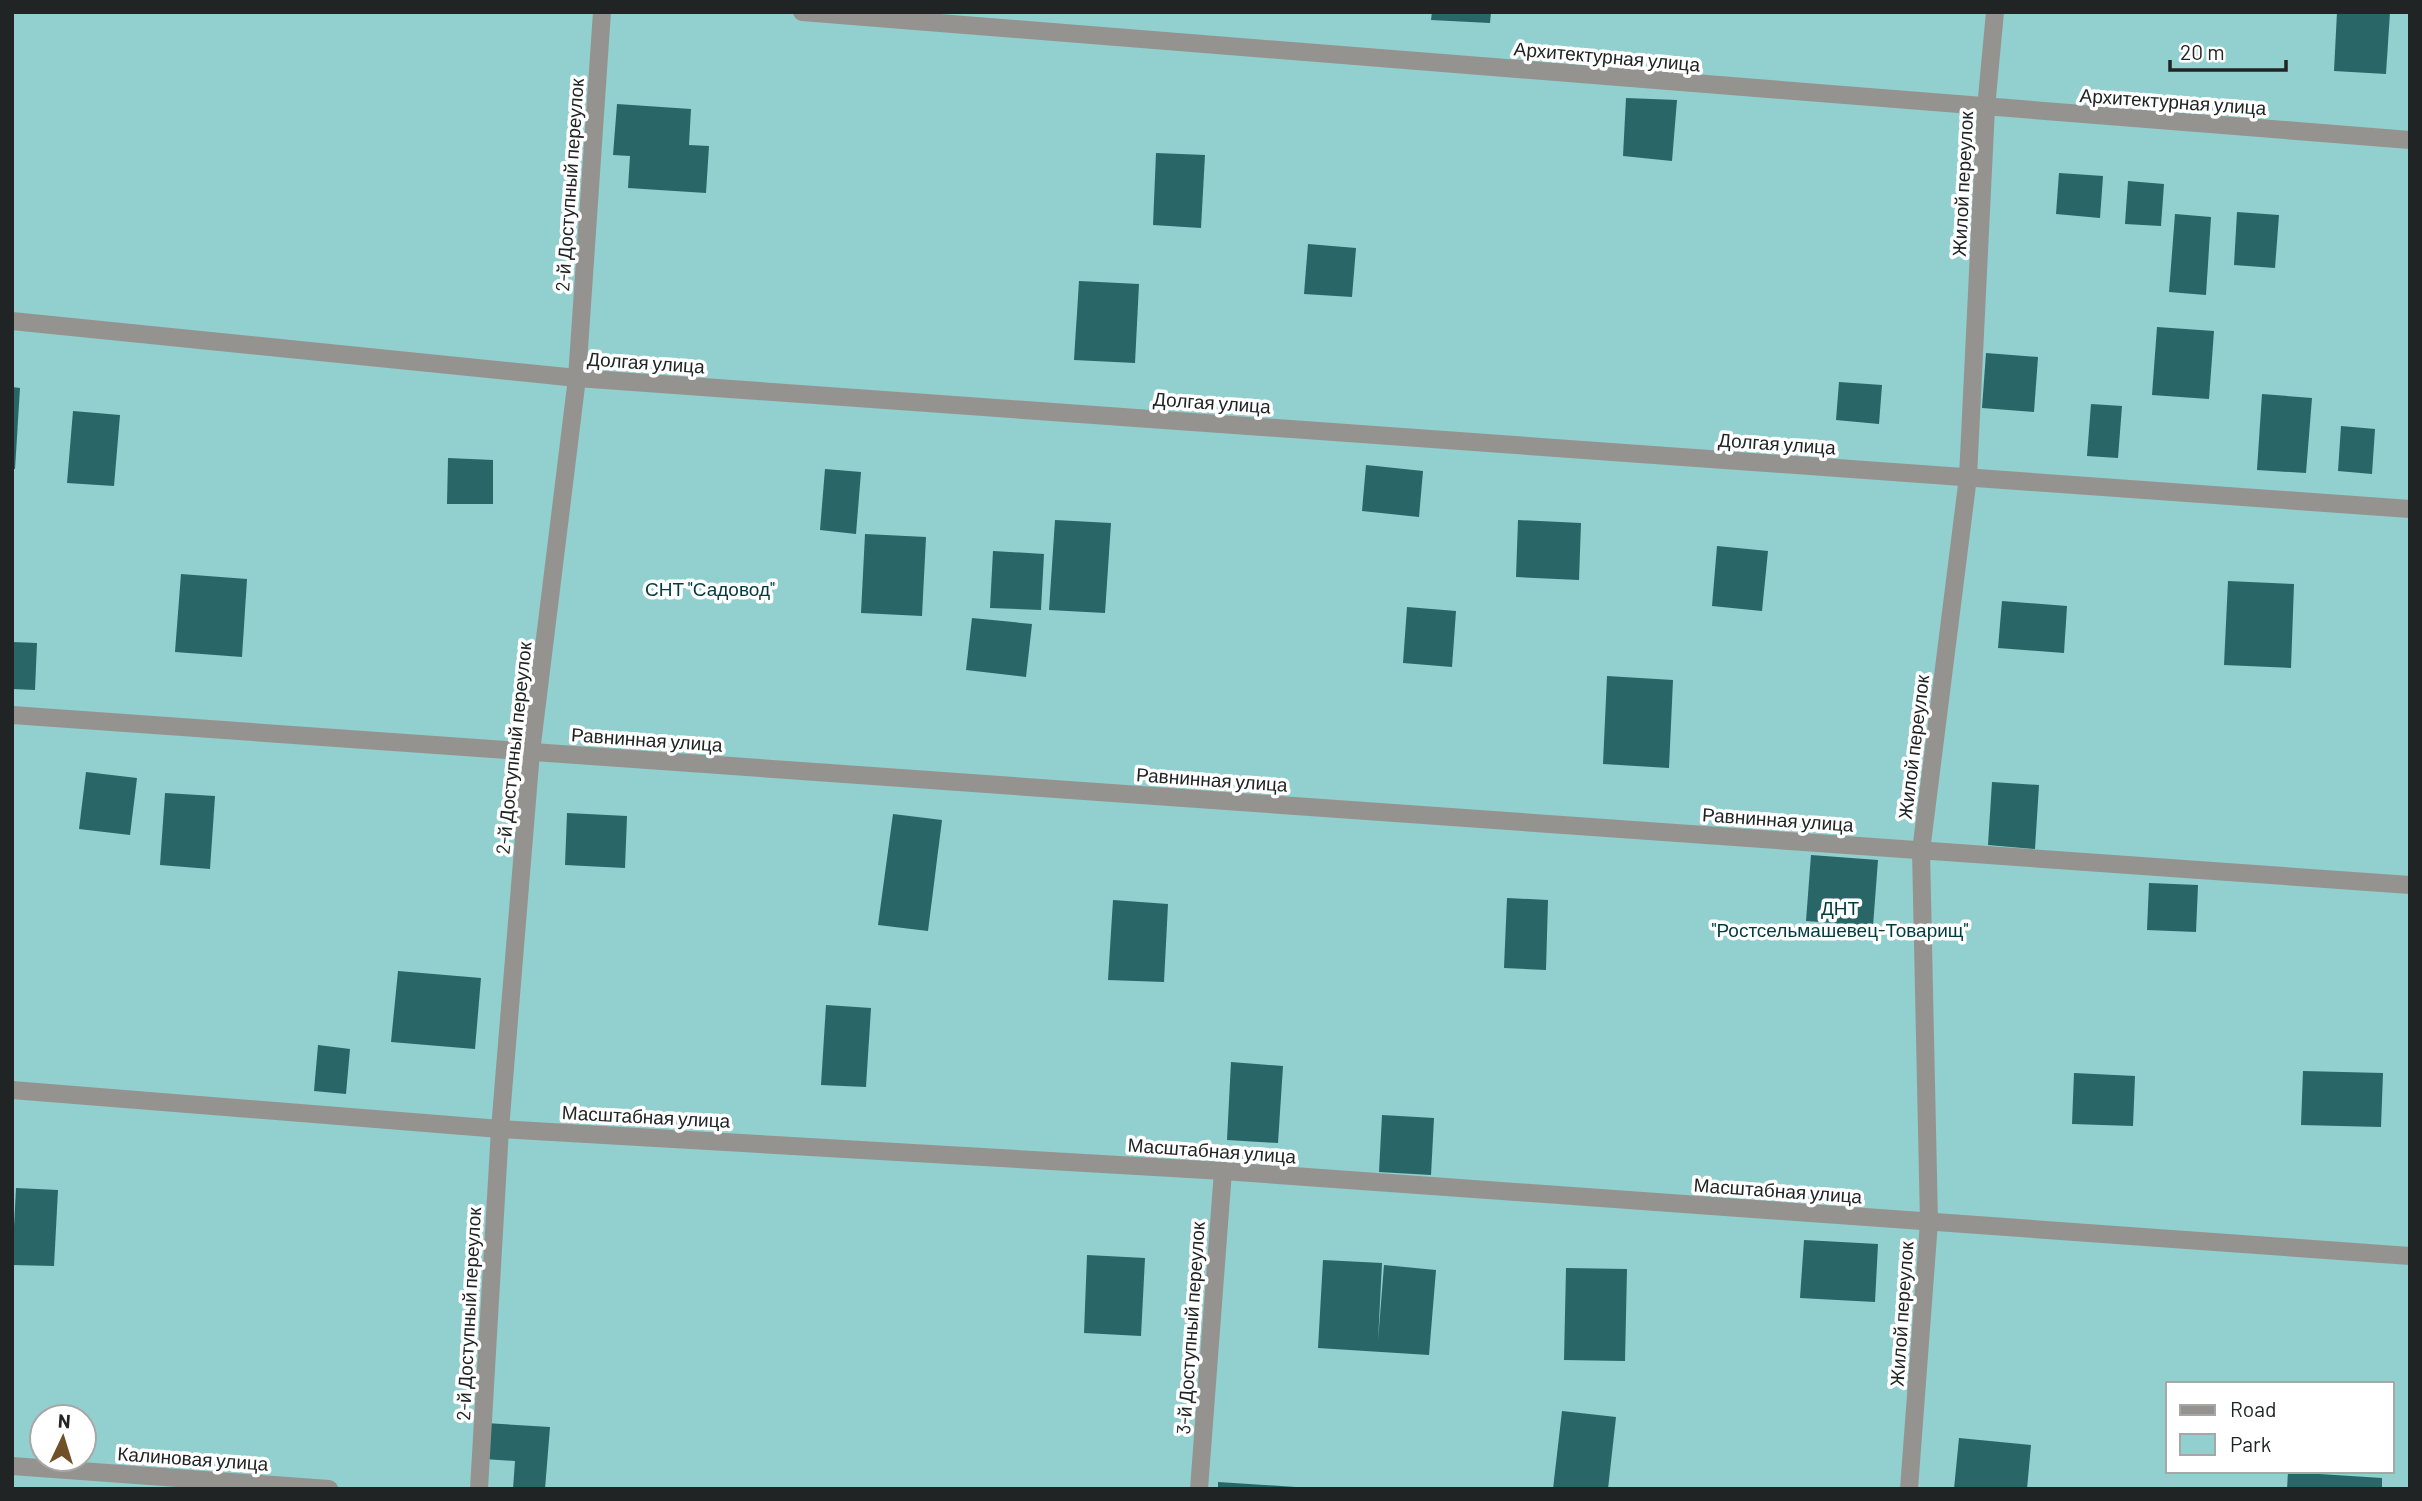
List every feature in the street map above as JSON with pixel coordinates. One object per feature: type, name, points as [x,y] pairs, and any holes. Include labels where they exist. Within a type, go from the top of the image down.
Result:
[{"type":"lane","name":"2-й Доступный переулок","points":[[479,1489],[500,1129],[531,752],[578,378],[602,12]]},
{"type":"lane","name":"Архитектурная улица","points":[[802,12],[2410,140]]},
{"type":"lane","name":"Жилой переулок","points":[[1909,1489],[1929,1222],[1921,850],[1968,477],[1986,108],[1995,12]]},
{"type":"lane","name":"Долгая улица","points":[[12,321],[578,378],[2410,509]]},
{"type":"lane","name":"Равнинная улица","points":[[12,715],[2410,885]]},
{"type":"lane","name":"Масштабная улица","points":[[12,1090],[500,1129],[1223,1171],[2410,1256]]},
{"type":"lane","name":"3-й Доступный переулок","points":[[1199,1489],[1223,1171]]},
{"type":"lane","name":"Калиновая улица","points":[[12,1466],[329,1489]]},
{"type":"green space","points":[[12,12],[2410,12],[2410,1489],[12,1489]]},
{"type":"building","points":[[1432,12],[1491,12],[1490,23],[1431,20]]},
{"type":"building","points":[[2337,12],[2390,12],[2386,74],[2334,71]]},
{"type":"building","points":[[1626,98],[1677,100],[1672,161],[1623,156]]},
{"type":"building","points":[[617,104],[691,109],[689,145],[709,146],[706,193],[628,188],[630,156],[613,155]]},
{"type":"building","points":[[1156,153],[1205,155],[1201,228],[1153,225]]},
{"type":"building","points":[[2059,173],[2103,176],[2100,218],[2056,214]]},
{"type":"building","points":[[2128,181],[2164,184],[2161,226],[2125,224]]},
{"type":"building","points":[[2237,212],[2279,215],[2275,268],[2234,265]]},
{"type":"building","points":[[2175,214],[2211,217],[2206,295],[2169,292]]},
{"type":"building","points":[[1308,244],[1356,248],[1352,297],[1304,294]]},
{"type":"building","points":[[1079,281],[1139,284],[1135,363],[1074,360]]},
{"type":"building","points":[[2157,327],[2214,331],[2209,399],[2152,395]]},
{"type":"building","points":[[1986,353],[2038,357],[2034,412],[1982,408]]},
{"type":"building","points":[[1839,382],[1882,385],[1879,424],[1836,420]]},
{"type":"building","points":[[12,387],[20,388],[15,469],[12,469]]},
{"type":"building","points":[[2262,394],[2312,398],[2306,473],[2257,470]]},
{"type":"building","points":[[2091,404],[2122,406],[2118,458],[2087,456]]},
{"type":"building","points":[[73,411],[120,415],[114,486],[67,483]]},
{"type":"building","points":[[2341,426],[2375,429],[2372,474],[2338,471]]},
{"type":"building","points":[[448,458],[493,460],[493,504],[447,504]]},
{"type":"building","points":[[1366,465],[1423,471],[1419,517],[1362,511]]},
{"type":"building","points":[[825,469],[861,472],[856,534],[820,530]]},
{"type":"building","points":[[1055,520],[1111,523],[1105,613],[1049,610]]},
{"type":"building","points":[[1518,520],[1581,523],[1579,580],[1516,577]]},
{"type":"building","points":[[865,534],[926,537],[922,616],[861,613]]},
{"type":"building","points":[[1717,546],[1768,551],[1762,611],[1712,606]]},
{"type":"building","points":[[993,551],[1044,554],[1041,610],[990,608]]},
{"type":"building","points":[[181,574],[247,579],[242,657],[175,652]]},
{"type":"building","points":[[2228,581],[2294,584],[2291,668],[2224,665]]},
{"type":"building","points":[[2002,601],[2067,606],[2064,653],[1998,648]]},
{"type":"building","points":[[1407,607],[1456,611],[1452,667],[1403,663]]},
{"type":"building","points":[[972,618],[1032,624],[1026,677],[966,670]]},
{"type":"building","points":[[12,642],[37,643],[35,690],[12,689]]},
{"type":"building","points":[[1607,676],[1673,680],[1669,768],[1603,764]]},
{"type":"building","points":[[86,772],[137,778],[130,835],[79,829]]},
{"type":"building","points":[[1992,782],[2039,785],[2035,849],[1988,845]]},
{"type":"building","points":[[165,793],[215,796],[210,869],[160,865]]},
{"type":"building","points":[[567,813],[627,816],[625,868],[565,865]]},
{"type":"building","points":[[893,814],[942,820],[928,931],[878,925]]},
{"type":"building","points":[[1811,855],[1878,860],[1873,926],[1806,921]]},
{"type":"building","points":[[2149,883],[2198,885],[2196,932],[2147,930]]},
{"type":"building","points":[[1507,898],[1548,900],[1546,970],[1504,968]]},
{"type":"building","points":[[1113,900],[1168,904],[1164,982],[1108,980]]},
{"type":"building","points":[[398,971],[481,978],[475,1049],[391,1042]]},
{"type":"building","points":[[826,1005],[871,1008],[866,1087],[821,1085]]},
{"type":"building","points":[[318,1045],[350,1049],[346,1094],[314,1091]]},
{"type":"building","points":[[1231,1062],[1283,1066],[1278,1143],[1227,1140]]},
{"type":"building","points":[[2303,1071],[2383,1073],[2381,1127],[2301,1125]]},
{"type":"building","points":[[2074,1073],[2135,1076],[2133,1126],[2072,1124]]},
{"type":"building","points":[[1382,1115],[1434,1118],[1431,1175],[1379,1172]]},
{"type":"building","points":[[16,1188],[58,1190],[54,1266],[12,1265]]},
{"type":"building","points":[[1804,1240],[1878,1244],[1875,1302],[1800,1298]]},
{"type":"building","points":[[1087,1255],[1145,1258],[1141,1336],[1084,1333]]},
{"type":"building","points":[[1323,1260],[1382,1263],[1378,1341],[1384,1265],[1436,1270],[1429,1355],[1318,1348]]},
{"type":"building","points":[[1566,1268],[1627,1269],[1625,1361],[1564,1360]]},
{"type":"building","points":[[1562,1411],[1616,1417],[1608,1489],[1553,1489]]},
{"type":"building","points":[[486,1423],[550,1427],[545,1489],[513,1489],[515,1461],[484,1459]]},
{"type":"building","points":[[1959,1438],[2031,1445],[2027,1489],[1954,1489]]},
{"type":"building","points":[[2288,1473],[2382,1478],[2382,1489],[2287,1489]]},
{"type":"building","points":[[1218,1482],[1296,1487],[1296,1489],[1218,1489]]},
{"type":"park label","name":"СНТ \"Садовод\"","points":[[710,588]]},
{"type":"park label","name":"ДНТ \"Ростсельмашевец-Товарищ\"","points":[[1840,918]]}]
